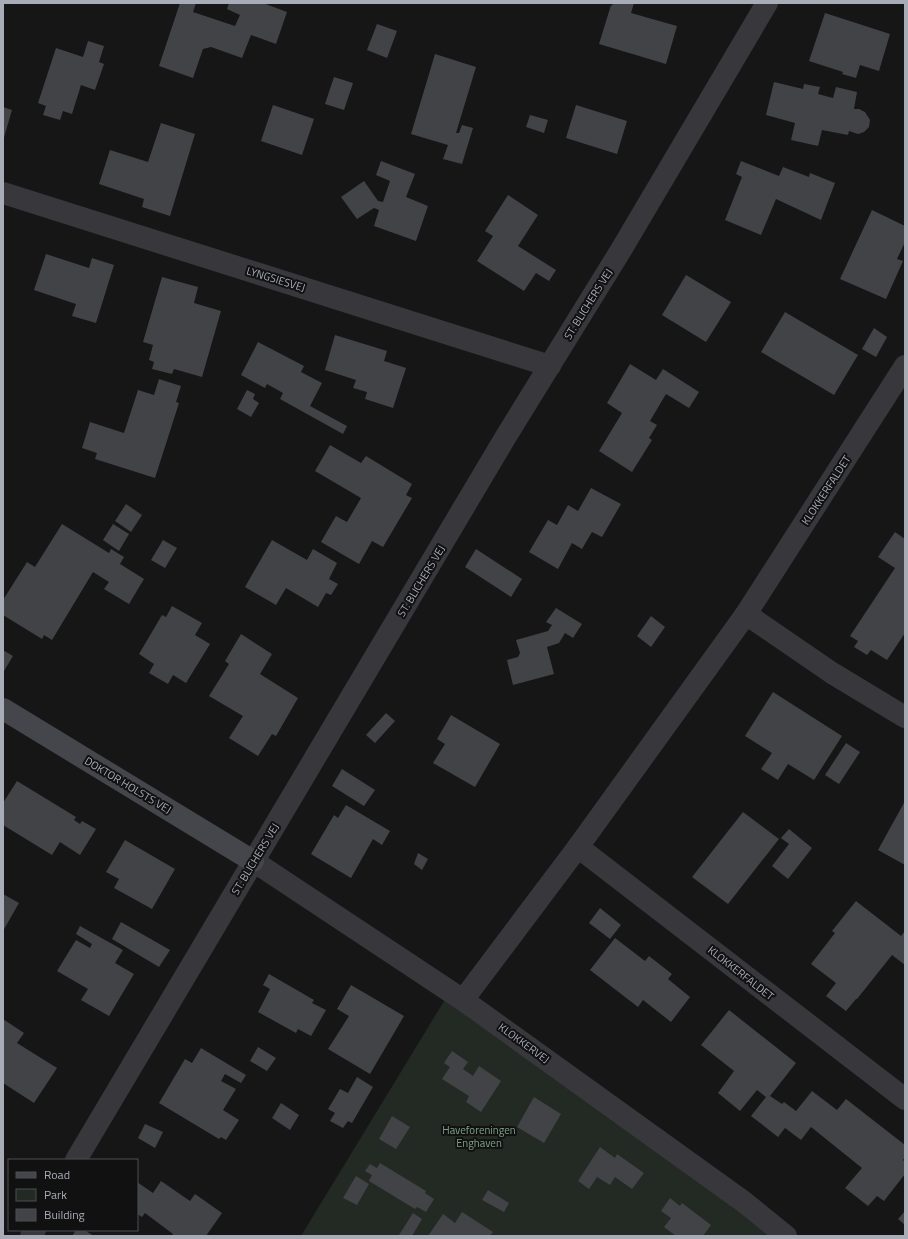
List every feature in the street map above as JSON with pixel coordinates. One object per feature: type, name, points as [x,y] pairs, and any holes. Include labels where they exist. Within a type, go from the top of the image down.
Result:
[{"type":"street","name":"ST. BLICHERS VEJ","points":[[77,1159],[505,438],[621,250],[767,3]]},
{"type":"street","name":"LYNGSIESVEJ","points":[[3,193],[550,366]]},
{"type":"street","name":"KLOKKERFALDET","points":[[463,1000],[578,847],[746,614],[905,366]]},
{"type":"street","points":[[746,614],[832,673],[905,717]]},
{"type":"street","name":"DOKTOR HOLSTS VEJ","points":[[3,709],[253,861]]},
{"type":"street","name":"KLOKKERFALDET","points":[[578,847],[905,1100]]},
{"type":"street","name":"KLOKKERVEJ","points":[[253,861],[463,1000],[744,1202],[786,1236]]},
{"type":"green space","name":"Haveforeningen Enghaven","points":[[449,993],[785,1236],[301,1236]]},
{"type":"building","points":[[180,3],[196,3],[193,12],[235,26],[240,15],[227,9],[229,3],[263,3],[287,12],[276,44],[251,35],[242,58],[211,47],[203,49],[193,78],[159,66]]},
{"type":"building","points":[[613,3],[634,3],[631,13],[677,26],[666,64],[599,44],[611,5],[612,6]]},
{"type":"building","points":[[825,13],[890,34],[879,71],[860,65],[856,78],[842,74],[843,72],[809,61]]},
{"type":"building","points":[[377,24],[397,31],[387,58],[367,50]]},
{"type":"building","points":[[88,41],[104,46],[99,62],[104,64],[95,90],[81,85],[72,114],[63,111],[60,120],[43,115],[46,106],[38,103],[56,48],[83,57]]},
{"type":"building","points":[[435,54],[476,67],[456,133],[459,133],[462,125],[473,128],[462,164],[443,159],[448,145],[411,134]]},
{"type":"building","points":[[334,77],[353,83],[344,110],[325,104]]},
{"type":"building","points":[[774,82],[803,89],[804,84],[820,87],[818,94],[833,98],[836,87],[857,92],[854,109],[859,109],[865,112],[870,120],[869,127],[864,132],[858,134],[849,131],[848,135],[822,130],[818,146],[791,140],[795,123],[766,115]]},
{"type":"building","points":[[273,105],[314,119],[302,155],[261,141]]},
{"type":"building","points":[[576,105],[627,121],[617,154],[566,138]]},
{"type":"building","points":[[3,107],[12,110],[3,141]]},
{"type":"building","points":[[530,115],[548,120],[544,133],[526,127]]},
{"type":"building","points":[[161,123],[195,134],[170,216],[142,207],[144,199],[99,184],[110,150],[148,162]]},
{"type":"building","points":[[381,161],[415,174],[406,197],[428,206],[416,241],[374,226],[379,210],[374,208],[357,219],[341,197],[364,181],[378,201],[383,202],[390,181],[376,175]]},
{"type":"building","points":[[741,161],[779,176],[783,167],[809,177],[810,173],[835,183],[821,220],[776,199],[761,235],[725,220],[742,177],[736,174]]},
{"type":"building","points":[[508,195],[538,215],[518,246],[556,270],[549,281],[536,273],[524,291],[477,261],[493,236],[485,231]]},
{"type":"building","points":[[872,210],[905,226],[905,242],[897,259],[903,261],[886,299],[840,279]]},
{"type":"building","points":[[46,254],[89,268],[92,258],[114,265],[96,323],[72,316],[76,304],[34,290]]},
{"type":"building","points":[[686,275],[731,302],[706,342],[662,315]]},
{"type":"building","points":[[162,277],[198,287],[194,303],[221,311],[202,377],[174,369],[172,374],[152,369],[154,362],[149,360],[153,345],[143,342]]},
{"type":"building","points":[[785,312],[858,355],[834,395],[761,352]]},
{"type":"building","points":[[874,328],[887,337],[876,357],[862,349]]},
{"type":"building","points":[[335,335],[387,351],[384,361],[406,368],[393,408],[365,399],[367,392],[353,388],[356,380],[325,370]]},
{"type":"building","points":[[258,342],[304,366],[301,372],[322,383],[310,406],[347,426],[343,434],[280,399],[283,393],[267,384],[265,388],[241,375]]},
{"type":"building","points":[[630,364],[656,380],[663,369],[699,392],[689,408],[666,394],[650,421],[657,425],[649,438],[652,440],[632,472],[599,451],[622,413],[607,403]]},
{"type":"building","points":[[159,379],[181,386],[176,402],[179,403],[155,478],[95,459],[97,453],[82,448],[90,422],[124,433],[138,390],[154,395]]},
{"type":"building","points":[[247,390],[255,394],[253,399],[259,403],[251,417],[237,409]]},
{"type":"building","points":[[330,445],[361,463],[366,456],[412,484],[406,495],[412,498],[383,547],[372,541],[359,564],[321,542],[336,516],[347,522],[361,498],[315,471]]},
{"type":"building","points":[[591,488],[621,504],[602,537],[592,532],[582,549],[572,543],[558,569],[529,552],[548,520],[557,525],[568,505],[578,511]]},
{"type":"building","points":[[126,504],[142,515],[131,532],[115,521]]},
{"type":"building","points":[[62,524],[109,553],[111,549],[124,557],[120,564],[144,579],[129,604],[104,589],[109,582],[93,572],[52,640],[44,635],[42,639],[3,615],[3,600],[27,562],[35,567]]},
{"type":"building","points":[[113,524],[129,534],[119,551],[103,540]]},
{"type":"building","points":[[895,532],[905,539],[905,633],[887,660],[871,650],[867,655],[854,647],[858,641],[850,636],[895,568],[878,557]]},
{"type":"building","points":[[163,540],[177,548],[165,568],[151,560]]},
{"type":"building","points":[[272,540],[307,560],[313,549],[337,563],[329,579],[338,584],[331,595],[326,593],[318,607],[286,588],[276,605],[245,587]]},
{"type":"building","points":[[476,549],[522,579],[511,597],[465,567]]},
{"type":"building","points":[[172,606],[202,623],[195,635],[210,644],[186,683],[173,675],[168,684],[149,673],[154,664],[139,654],[162,615],[166,617]]},
{"type":"building","points":[[556,608],[582,624],[573,638],[565,633],[559,643],[547,647],[554,674],[513,685],[507,660],[518,657],[520,653],[516,640],[548,631],[552,625],[546,622]]},
{"type":"building","points":[[651,616],[665,627],[651,647],[637,636]]},
{"type":"building","points":[[241,634],[272,654],[260,674],[298,698],[276,736],[272,734],[258,756],[229,738],[243,716],[209,696],[229,664],[225,661]]},
{"type":"building","points":[[3,650],[13,656],[4,671],[3,670]]},
{"type":"building","points":[[773,692],[842,736],[814,780],[788,764],[778,780],[761,769],[772,753],[745,736]]},
{"type":"building","points":[[386,713],[395,721],[375,743],[366,735]]},
{"type":"building","points":[[451,715],[500,744],[475,787],[433,763],[445,744],[437,739]]},
{"type":"building","points":[[846,743],[860,752],[839,784],[825,775]]},
{"type":"building","points":[[342,769],[375,790],[364,806],[332,786]]},
{"type":"building","points":[[17,781],[76,817],[74,820],[80,824],[82,821],[96,829],[80,855],[60,842],[52,855],[3,825],[3,803]]},
{"type":"building","points":[[905,801],[905,865],[878,850]]},
{"type":"building","points":[[346,805],[390,831],[382,845],[373,839],[351,878],[311,854],[334,815],[338,818]]},
{"type":"building","points":[[743,812],[779,839],[728,904],[692,877]]},
{"type":"building","points":[[789,829],[812,848],[788,879],[772,866],[789,844],[781,838]]},
{"type":"building","points":[[125,840],[175,869],[152,909],[114,888],[119,879],[106,872]]},
{"type":"building","points":[[418,853],[428,859],[422,870],[414,864]]},
{"type":"building","points":[[3,894],[19,903],[3,931]]},
{"type":"building","points":[[856,901],[901,936],[905,931],[905,965],[892,955],[846,1011],[826,996],[836,983],[811,964],[835,933],[832,931]]},
{"type":"building","points":[[600,908],[621,925],[610,939],[589,923]]},
{"type":"building","points":[[121,922],[170,950],[159,967],[112,939]]},
{"type":"building","points":[[80,926],[123,950],[115,963],[134,974],[109,1016],[81,1000],[88,989],[57,971],[76,940],[90,948],[92,944],[76,934]]},
{"type":"building","points":[[615,938],[645,961],[649,956],[672,974],[668,979],[690,997],[671,1022],[643,1000],[638,1007],[590,970]]},
{"type":"building","points":[[269,974],[314,1000],[312,1003],[326,1010],[311,1036],[298,1029],[296,1033],[258,1012],[270,989],[263,985]]},
{"type":"building","points":[[351,985],[404,1016],[370,1074],[328,1049],[349,1016],[337,1009]]},
{"type":"building","points":[[729,1010],[796,1063],[770,1096],[782,1104],[784,1102],[796,1111],[812,1091],[837,1110],[846,1099],[905,1145],[905,1157],[903,1160],[905,1162],[905,1174],[884,1201],[877,1196],[868,1206],[845,1188],[862,1168],[811,1127],[801,1140],[785,1128],[778,1137],[751,1116],[766,1097],[757,1090],[740,1111],[718,1093],[734,1071],[701,1045]]},
{"type":"building","points":[[3,1019],[24,1033],[17,1043],[57,1068],[34,1103],[3,1083]]},
{"type":"building","points":[[258,1047],[276,1058],[267,1071],[250,1061]]},
{"type":"building","points":[[201,1048],[246,1075],[241,1083],[225,1074],[221,1081],[236,1089],[223,1110],[239,1120],[226,1140],[221,1137],[219,1139],[159,1103],[185,1059],[192,1063]]},
{"type":"building","points":[[452,1051],[468,1062],[463,1069],[473,1076],[479,1066],[501,1081],[481,1112],[466,1102],[469,1096],[442,1079],[450,1067],[444,1063]]},
{"type":"building","points":[[357,1077],[373,1087],[352,1123],[348,1121],[343,1128],[330,1121],[335,1113],[328,1109],[340,1089],[348,1093]]},
{"type":"building","points":[[534,1097],[561,1114],[544,1143],[517,1127]]},
{"type":"building","points":[[281,1103],[299,1115],[290,1130],[272,1118]]},
{"type":"building","points":[[392,1116],[410,1127],[396,1149],[379,1139]]},
{"type":"building","points":[[145,1124],[163,1132],[155,1148],[138,1138]]},
{"type":"building","points":[[600,1147],[615,1158],[617,1154],[644,1173],[632,1189],[615,1177],[610,1185],[597,1177],[589,1189],[578,1181]]},
{"type":"building","points":[[380,1163],[426,1191],[425,1193],[434,1199],[426,1212],[417,1207],[415,1209],[369,1181],[372,1175],[365,1171],[370,1164],[377,1168]]},
{"type":"building","points":[[356,1176],[369,1184],[357,1205],[343,1198]]},
{"type":"building","points":[[161,1181],[190,1201],[195,1194],[222,1213],[206,1236],[172,1236],[173,1234],[145,1213],[142,1217],[138,1215],[138,1183],[153,1193]]},
{"type":"building","points":[[488,1190],[509,1203],[504,1212],[482,1200]]},
{"type":"building","points":[[670,1198],[680,1206],[682,1203],[711,1225],[703,1236],[676,1236],[664,1227],[671,1218],[661,1211]]},
{"type":"building","points":[[905,1211],[905,1225],[898,1219]]},
{"type":"building","points":[[462,1212],[493,1232],[490,1236],[428,1236],[443,1214],[455,1223]]},
{"type":"building","points":[[413,1213],[422,1219],[412,1236],[399,1235]]},
{"type":"building","points":[[75,1231],[86,1231],[94,1236],[72,1236]]}]
